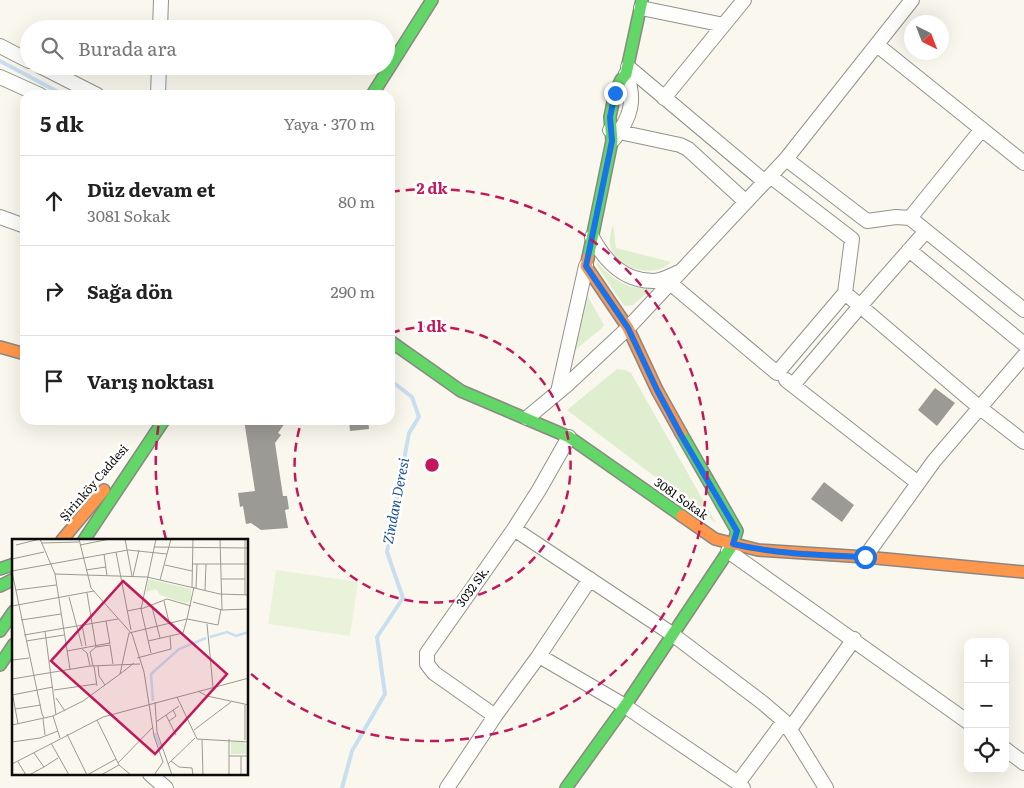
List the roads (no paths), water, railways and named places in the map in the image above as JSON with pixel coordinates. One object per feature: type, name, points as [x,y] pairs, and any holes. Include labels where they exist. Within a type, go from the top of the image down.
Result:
[{"type":"street","points":[[160,20],[161,0]]},
{"type":"street","points":[[395,59],[432,0]]},
{"type":"street","points":[[664,98],[744,0]]},
{"type":"street","points":[[527,418],[628,328],[786,159],[912,0]]},
{"type":"street","points":[[558,392],[614,134],[626,122],[632,101],[627,71],[641,4],[724,25]]},
{"type":"street","points":[[877,45],[1024,163]]},
{"type":"street","points":[[0,46],[20,56]]},
{"type":"street","points":[[627,71],[767,179],[852,239]]},
{"type":"street","points":[[58,75],[87,90]]},
{"type":"street","points":[[158,90],[159,75]]},
{"type":"street","points":[[375,90],[385,75]]},
{"type":"street","points":[[0,77],[29,90]]},
{"type":"street","points":[[910,218],[982,129]]},
{"type":"street","points":[[614,134],[680,145],[688,149],[746,202]]},
{"type":"street","points":[[786,159],[867,221]]},
{"type":"street","points":[[0,217],[20,224]]},
{"type":"street","points":[[777,373],[846,293],[852,239],[867,221],[896,217],[910,218],[1024,310]]},
{"type":"street","points":[[793,385],[926,231]]},
{"type":"street","points":[[592,237],[602,255],[618,270],[632,278],[654,281],[682,271]]},
{"type":"street","points":[[909,250],[1024,344]]},
{"type":"street","points":[[568,788],[730,548],[737,531],[669,412],[628,328],[586,266]]},
{"type":"street","points":[[670,284],[777,373],[918,483]]},
{"type":"street","points":[[846,293],[980,408],[1024,442]]},
{"type":"street","name":"3081 Sokak","points":[[395,345],[461,392],[527,418],[568,437],[730,548],[865,557],[1024,572]]},
{"type":"street","points":[[0,347],[20,353]]},
{"type":"street","points":[[865,557],[934,461],[1024,356]]},
{"type":"street","name":"Şirinköy Caddesi","points":[[85,539],[160,425]]},
{"type":"street","name":"3032 Sk.","points":[[495,716],[434,673],[427,664],[427,654],[434,641],[514,529],[539,490],[568,437]]},
{"type":"street","name":"Şirinköy Caddesi","points":[[63,539],[107,486],[146,445]]},
{"type":"street","points":[[514,529],[672,634],[763,702],[787,726],[826,788]]},
{"type":"street","points":[[730,548],[964,719]]},
{"type":"street","points":[[0,569],[12,565]]},
{"type":"street","points":[[447,788],[590,579]]},
{"type":"street","points":[[0,586],[12,580]]},
{"type":"street","points":[[0,631],[12,614]]},
{"type":"street","points":[[538,657],[625,706],[741,785],[854,639]]},
{"type":"street","points":[[0,665],[12,649]]},
{"type":"street","points":[[1009,752],[1024,763]]},
{"type":"street","points":[[152,776],[166,788]]},
{"type":"waterway","points":[[0,61],[20,72]]},
{"type":"waterway","points":[[26,75],[55,90]]},
{"type":"waterway","name":"Zindan Deresi","points":[[342,788],[352,751],[385,694],[377,637],[403,598],[387,552],[409,433],[419,417],[412,397],[395,384]]}]
